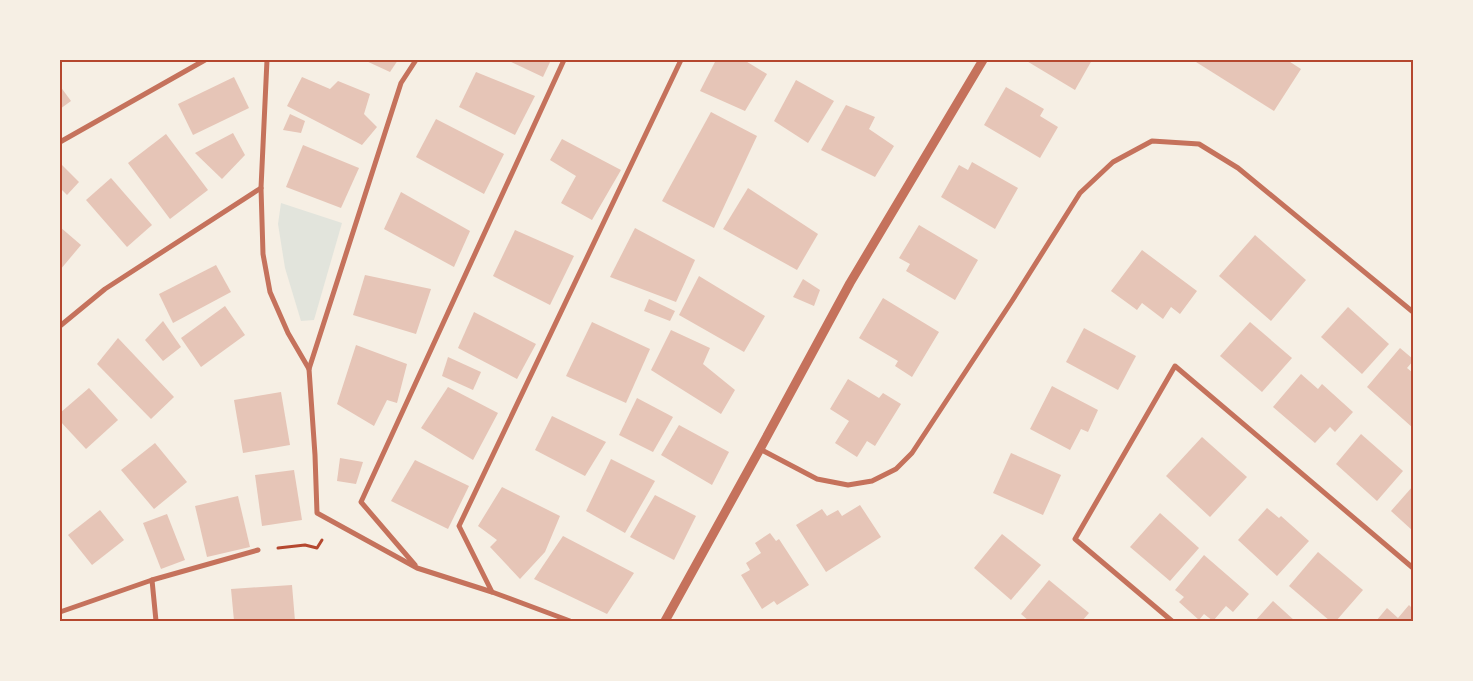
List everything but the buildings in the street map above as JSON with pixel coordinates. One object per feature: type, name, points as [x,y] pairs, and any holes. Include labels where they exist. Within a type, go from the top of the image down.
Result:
[{"type":"street","points":[[60,142],[205,60]]},
{"type":"street","points":[[267,60],[261,188],[263,254],[270,292],[288,333],[309,369]]},
{"type":"street","points":[[416,60],[401,82],[309,369],[317,514],[417,568],[492,592],[570,621]]},
{"type":"street","points":[[417,568],[362,502],[564,60]]},
{"type":"street","points":[[492,592],[459,526],[681,60]]},
{"type":"street","points":[[665,621],[850,283],[983,60]]},
{"type":"street","points":[[760,449],[817,478],[848,485],[872,481],[896,469],[912,453],[1080,193],[1113,162],[1152,141],[1199,144],[1238,168],[1413,312]]},
{"type":"street","points":[[60,326],[105,289],[261,188]]},
{"type":"street","points":[[1172,621],[1075,539],[1175,366],[1413,568]]},
{"type":"street","points":[[60,612],[152,580],[258,550]]},
{"type":"street","points":[[152,580],[156,621]]},
{"type":"path","points":[[270,549],[305,545]]},
{"type":"shaded area","points":[[281,203],[342,223],[314,320],[301,321],[285,268],[278,224]]}]
